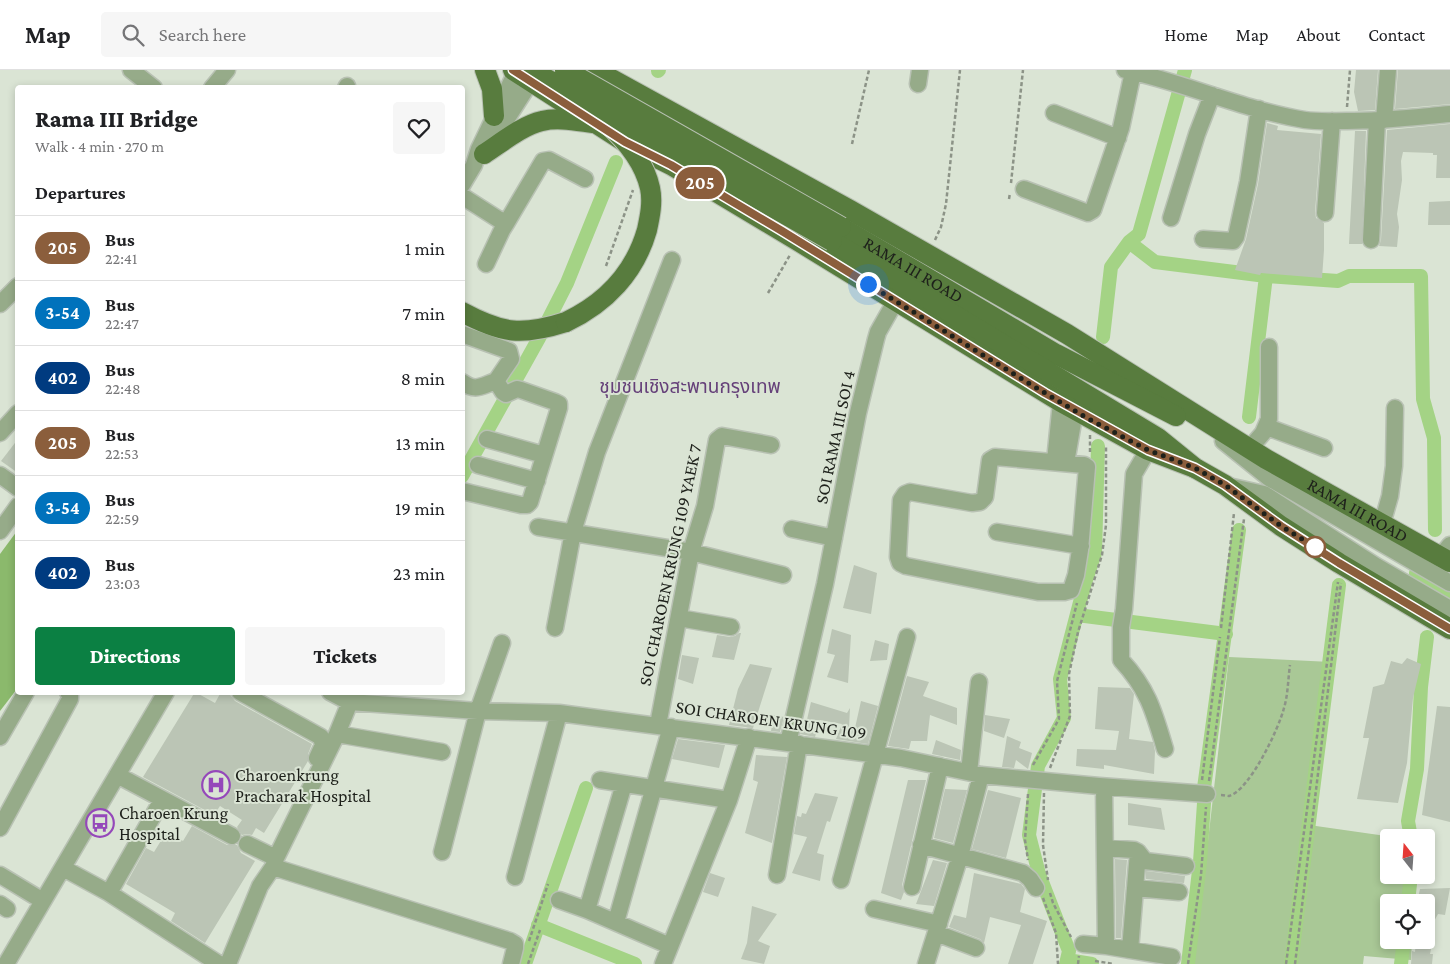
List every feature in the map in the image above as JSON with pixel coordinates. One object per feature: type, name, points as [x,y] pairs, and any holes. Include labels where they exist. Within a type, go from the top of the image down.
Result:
[{"type":"main road","points":[[485,70],[492,89],[494,116]]},
{"type":"main road","name":"RAMA III ROAD","points":[[565,70],[836,234],[1158,438],[1195,468]]},
{"type":"main road","name":"RAMA III ROAD","points":[[595,70],[1067,334],[1258,453],[1382,524],[1447,554]]},
{"type":"main road","points":[[626,70],[643,97]]},
{"type":"main road","name":"RAMA III ROAD","points":[[524,72],[578,98],[836,234],[1056,354],[1223,441],[1258,453]]},
{"type":"main road","name":"RAMA III ROAD","points":[[524,72],[625,142],[671,165],[1068,406],[1148,450],[1195,468],[1225,485],[1281,526],[1450,629]]},
{"type":"main road","points":[[465,313],[499,328],[519,332],[534,331],[566,322],[580,316],[604,298],[634,264],[650,218],[652,204],[650,189],[643,167],[620,135],[578,98]]},
{"type":"main road","points":[[479,159],[519,132],[540,121],[562,120],[597,124]]},
{"type":"main road","points":[[671,165],[664,157],[658,145],[660,134],[670,125],[676,124],[700,128]]},
{"type":"street","points":[[131,70],[150,85]]},
{"type":"street","points":[[214,85],[227,70]]},
{"type":"street","points":[[1371,240],[1380,120],[1388,70]]},
{"type":"street","points":[[1024,189],[1088,213],[1093,210],[1118,138],[1129,71],[1174,82],[1260,109],[1304,119],[1339,121],[1380,120],[1450,114]]},
{"type":"street","points":[[479,159],[494,116],[524,72]]},
{"type":"street","points":[[465,180],[507,121],[524,72]]},
{"type":"street","points":[[1172,218],[1195,141],[1212,94]]},
{"type":"street","points":[[1203,239],[1228,242],[1233,241],[1236,237],[1248,182],[1260,109]]},
{"type":"street","points":[[1054,113],[1118,138]]},
{"type":"street","points":[[1325,213],[1339,121]]},
{"type":"street","points":[[486,264],[502,230],[543,161],[550,160],[585,179]]},
{"type":"street","points":[[465,198],[498,219],[507,222]]},
{"type":"street","points":[[555,628],[573,532],[596,452],[672,260]]},
{"type":"street","points":[[0,304],[15,289]]},
{"type":"street","name":"SOI RAMA III SOI 4","points":[[777,875],[794,743],[858,413],[878,332],[895,302]]},
{"type":"street","points":[[465,335],[509,351],[511,359],[496,381],[475,389],[465,384]]},
{"type":"street","points":[[1258,453],[1269,420],[1269,346]]},
{"type":"street","points":[[465,492],[527,505],[530,502],[559,404],[521,390],[506,394],[496,381]]},
{"type":"street","points":[[1060,462],[1068,406]]},
{"type":"street","points":[[1382,524],[1390,496],[1394,466],[1395,408]]},
{"type":"street","points":[[0,434],[15,416]]},
{"type":"street","points":[[1267,427],[1324,448]]},
{"type":"street","name":"SOI CHAROEN KRUNG 109 YAEK 7","points":[[616,922],[655,788],[679,618],[717,440],[722,436],[771,445]]},
{"type":"street","points":[[487,439],[544,456]]},
{"type":"street","points":[[1223,441],[1269,478],[1450,583]]},
{"type":"street","points":[[1148,450],[1134,474],[1121,660],[1136,676],[1143,687],[1153,710],[1165,749]]},
{"type":"street","points":[[995,457],[1084,465],[1087,469],[1080,546],[1076,574],[1071,590],[1064,592],[1038,592],[906,566],[900,563],[898,557],[901,500],[905,494],[910,492],[972,503],[980,502],[985,497],[990,460],[995,457]]},
{"type":"street","points":[[478,465],[536,481]]},
{"type":"street","points":[[0,475],[15,486]]},
{"type":"street","points":[[1225,485],[1264,494],[1376,566],[1450,610]]},
{"type":"street","points":[[0,531],[15,510]]},
{"type":"street","points":[[538,527],[692,552],[783,575]]},
{"type":"street","points":[[792,529],[834,538]]},
{"type":"street","points":[[997,532],[1080,546]]},
{"type":"street","points":[[679,618],[731,627]]},
{"type":"street","points":[[841,880],[876,755],[906,637]]},
{"type":"street","points":[[442,852],[478,711],[502,643]]},
{"type":"street","points":[[926,964],[960,856],[975,774],[979,682]]},
{"type":"street","points":[[0,737],[24,695]]},
{"type":"street","points":[[0,828],[70,699],[70,695]]},
{"type":"street","points":[[6,964],[164,695]]},
{"type":"street","points":[[228,964],[260,886],[323,746],[321,737],[245,695]]},
{"type":"street","points":[[272,860],[337,734],[352,697]]},
{"type":"street","name":"SOI CHAROEN KRUNG 109","points":[[352,697],[478,711],[559,713],[876,755],[975,774],[1104,787],[1205,794]]},
{"type":"street","points":[[515,877],[559,713]]},
{"type":"street","points":[[337,734],[442,752]]},
{"type":"street","points":[[663,964],[729,800],[749,737]]},
{"type":"street","points":[[912,887],[940,766]]},
{"type":"street","points":[[117,776],[232,836]]},
{"type":"street","points":[[600,780],[729,800]]},
{"type":"street","points":[[587,910],[624,784]]},
{"type":"street","points":[[1104,787],[1106,946]]},
{"type":"street","points":[[109,893],[162,800]]},
{"type":"street","points":[[247,844],[272,860],[510,941],[515,944],[516,948],[511,964]]},
{"type":"street","points":[[921,845],[1023,873],[1044,890]]},
{"type":"street","points":[[1105,848],[1134,850],[1145,861],[1186,866]]},
{"type":"street","points":[[1130,950],[1138,852]]},
{"type":"street","points":[[63,868],[109,893],[219,964]]},
{"type":"street","points":[[0,875],[43,901]]},
{"type":"street","points":[[1135,888],[1179,892]]},
{"type":"street","points":[[559,900],[670,946]]},
{"type":"street","points":[[874,909],[938,929],[976,948]]},
{"type":"street","points":[[1078,945],[1106,946],[1172,957]]},
{"type":"path","points":[[852,144],[869,70]]},
{"type":"path","points":[[929,256],[941,227],[946,204],[960,70]]},
{"type":"path","points":[[1009,200],[1023,70]]},
{"type":"path","points":[[1339,121],[1350,70]]},
{"type":"path","points":[[606,266],[635,184]]},
{"type":"path","points":[[768,293],[798,241]]},
{"type":"path","points":[[1090,441],[1090,459]]},
{"type":"path","points":[[1058,964],[1056,933],[1044,890],[1044,845],[1038,780],[1052,760],[1070,716],[1069,674],[1078,632],[1102,555],[1106,524],[1106,445]]},
{"type":"path","points":[[1221,628],[1234,513]]},
{"type":"path","points":[[1188,964],[1201,875],[1205,794],[1244,519]]},
{"type":"path","points":[[1286,964],[1340,576],[1295,964]]},
{"type":"path","points":[[1029,864],[1025,840],[1038,780],[1059,719],[1058,676],[1078,596]]},
{"type":"path","points":[[1205,794],[1201,788],[1220,637]]},
{"type":"path","points":[[1205,794],[1230,796],[1242,786],[1259,762],[1275,734],[1285,706],[1290,665]]},
{"type":"path","points":[[527,945],[548,884]]},
{"type":"path","points":[[1044,890],[1078,945],[1078,964]]},
{"type":"path","points":[[528,964],[540,930]]},
{"type":"green space","points":[[15,534],[15,692],[0,711],[0,554]]},
{"type":"green space","points":[[1229,657],[1331,662],[1309,825],[1380,835],[1380,884],[1414,884],[1413,894],[1380,894],[1380,949],[1412,949],[1411,960],[1364,956],[1363,964],[1194,964]]},
{"type":"building","points":[[1356,70],[1378,70],[1375,110],[1358,111],[1354,92]]},
{"type":"building","points":[[1398,70],[1450,70],[1450,104],[1395,109]]},
{"type":"building","points":[[1267,123],[1278,126],[1277,130],[1321,134],[1315,212],[1316,218],[1324,223],[1322,278],[1261,273],[1260,275],[1235,270],[1246,239],[1258,184]]},
{"type":"building","points":[[1450,124],[1450,178],[1436,178],[1437,155],[1433,155],[1433,153],[1403,152],[1401,161],[1402,180],[1397,214],[1399,227],[1397,247],[1379,246],[1381,240],[1387,130]]},
{"type":"building","points":[[1355,131],[1366,131],[1362,244],[1349,244]]},
{"type":"building","points":[[1450,201],[1450,225],[1428,225],[1429,202]]},
{"type":"building","points":[[15,443],[15,471],[1,461]]},
{"type":"building","points":[[854,565],[877,573],[871,614],[843,608]]},
{"type":"building","points":[[832,629],[851,635],[848,683],[827,677],[835,655],[827,653]]},
{"type":"building","points":[[741,633],[734,660],[712,657],[717,635],[730,637]]},
{"type":"building","points":[[875,640],[889,644],[887,660],[870,661]]},
{"type":"building","points":[[682,655],[699,658],[693,684],[678,679]]},
{"type":"building","points":[[1407,658],[1421,664],[1413,698],[1407,763],[1398,803],[1357,799],[1369,738],[1363,738],[1373,687],[1384,684],[1391,661],[1402,664]]},
{"type":"building","points":[[750,664],[772,668],[753,728],[729,725],[738,689]]},
{"type":"building","points":[[907,676],[929,682],[923,696],[957,708],[957,725],[930,715],[927,741],[911,741],[909,749],[888,746]]},
{"type":"building","points":[[1098,687],[1130,688],[1134,694],[1129,739],[1153,742],[1155,751],[1154,774],[1104,765],[1104,769],[1076,766],[1077,749],[1116,750],[1119,731],[1095,729]]},
{"type":"building","points":[[193,695],[200,695],[215,703],[219,695],[230,695],[235,701],[312,744],[308,754],[308,761],[264,833],[256,828],[252,835],[242,835],[237,827],[242,820],[220,806],[214,815],[143,777]]},
{"type":"building","points":[[861,701],[878,706],[868,744],[836,739],[842,724],[820,720],[815,737],[800,734],[803,724],[806,724],[811,702],[847,713],[850,708],[849,728],[855,728]]},
{"type":"building","points":[[1437,706],[1450,707],[1450,822],[1422,815]]},
{"type":"building","points":[[774,715],[784,717],[780,732],[771,731]]},
{"type":"building","points":[[985,715],[1010,719],[1004,738],[984,731]]},
{"type":"building","points":[[1007,736],[1021,742],[1019,748],[1032,753],[1028,769],[1016,760],[1014,768],[1002,767]]},
{"type":"building","points":[[678,739],[725,745],[719,768],[672,759]]},
{"type":"building","points":[[936,740],[961,750],[960,760],[932,754]]},
{"type":"building","points":[[756,755],[787,757],[772,843],[745,833],[758,782],[753,780]]},
{"type":"building","points":[[908,780],[926,780],[902,885],[904,892],[901,900],[881,893]]},
{"type":"building","points":[[945,789],[967,790],[953,843],[934,838]]},
{"type":"building","points":[[988,790],[1021,798],[1006,858],[972,849]]},
{"type":"building","points":[[815,793],[838,797],[830,822],[827,821],[817,853],[824,855],[820,881],[792,873],[807,837],[794,834],[797,816],[801,817],[802,813],[806,814]]},
{"type":"building","points":[[1128,803],[1161,808],[1165,830],[1128,825]]},
{"type":"building","points":[[192,826],[227,845],[237,845],[241,853],[255,861],[205,943],[171,921],[175,913],[126,884],[146,848],[154,852],[167,831],[183,841]]},
{"type":"building","points":[[1115,859],[1127,860],[1121,938],[1116,938]]},
{"type":"building","points":[[933,860],[947,863],[934,906],[916,904]]},
{"type":"building","points":[[1146,871],[1185,876],[1184,883],[1146,879]]},
{"type":"building","points":[[710,873],[725,878],[718,897],[703,892]]},
{"type":"building","points":[[974,873],[1021,884],[1025,889],[1020,912],[1047,921],[1033,964],[1008,964],[1021,925],[990,917],[984,943],[980,939],[949,927],[954,915],[966,918]]},
{"type":"building","points":[[1450,888],[1445,915],[1438,914],[1435,920],[1435,894],[1419,894],[1420,889]]},
{"type":"building","points":[[752,906],[777,914],[758,941],[770,946],[764,964],[741,959],[747,943]]},
{"type":"building","points":[[1415,949],[1431,949],[1430,954],[1433,954],[1432,964],[1411,964],[1412,951],[1415,952]]},
{"type":"waterway","points":[[1103,337],[1111,267],[1129,242],[1139,234],[1185,70]]},
{"type":"waterway","points":[[465,471],[539,338],[567,283],[616,162]]},
{"type":"waterway","points":[[1129,242],[1155,262],[1266,276],[1249,417]]},
{"type":"waterway","points":[[1266,276],[1338,281],[1349,276],[1421,276],[1423,399],[1434,438],[1435,530]]},
{"type":"waterway","points":[[1066,964],[1069,951],[1039,874],[1029,835],[1038,766],[1064,718],[1060,679],[1085,583],[1095,553],[1098,446]]},
{"type":"waterway","points":[[1204,788],[1239,530]]},
{"type":"waterway","points":[[1416,573],[1450,593]]},
{"type":"waterway","points":[[1291,964],[1339,585]]},
{"type":"waterway","points":[[1077,615],[1226,634]]},
{"type":"waterway","points":[[1409,829],[1408,821],[1417,769],[1421,687],[1427,637]]},
{"type":"waterway","points":[[525,964],[586,788]]},
{"type":"waterway","points":[[1188,964],[1200,862],[1204,803]]},
{"type":"waterway","points":[[1409,894],[1410,884]]},
{"type":"waterway","points":[[538,925],[635,964]]},
{"type":"waterway","points":[[1401,964],[1403,949]]},
{"type":"waterway","points":[[1067,960],[1092,964]]},
{"type":"bus line","name":"205","points":[[513,70],[625,142],[671,165],[782,231],[1087,418],[1148,450],[1195,468],[1225,485],[1281,526],[1450,629]]},
{"type":"place","name":"Charoenkrung Pracharak Hospital","points":[[216,785]]},
{"type":"place","name":"Charoen Krung Hospital","points":[[100,823]]},
{"type":"district","name":"ชุมชนเชิงสะพานกรุงเทพ","points":[[690,386]]},
{"type":"route","points":[[868,284],[1087,418],[1148,450],[1195,468],[1225,485],[1281,526],[1315,547]]}]
